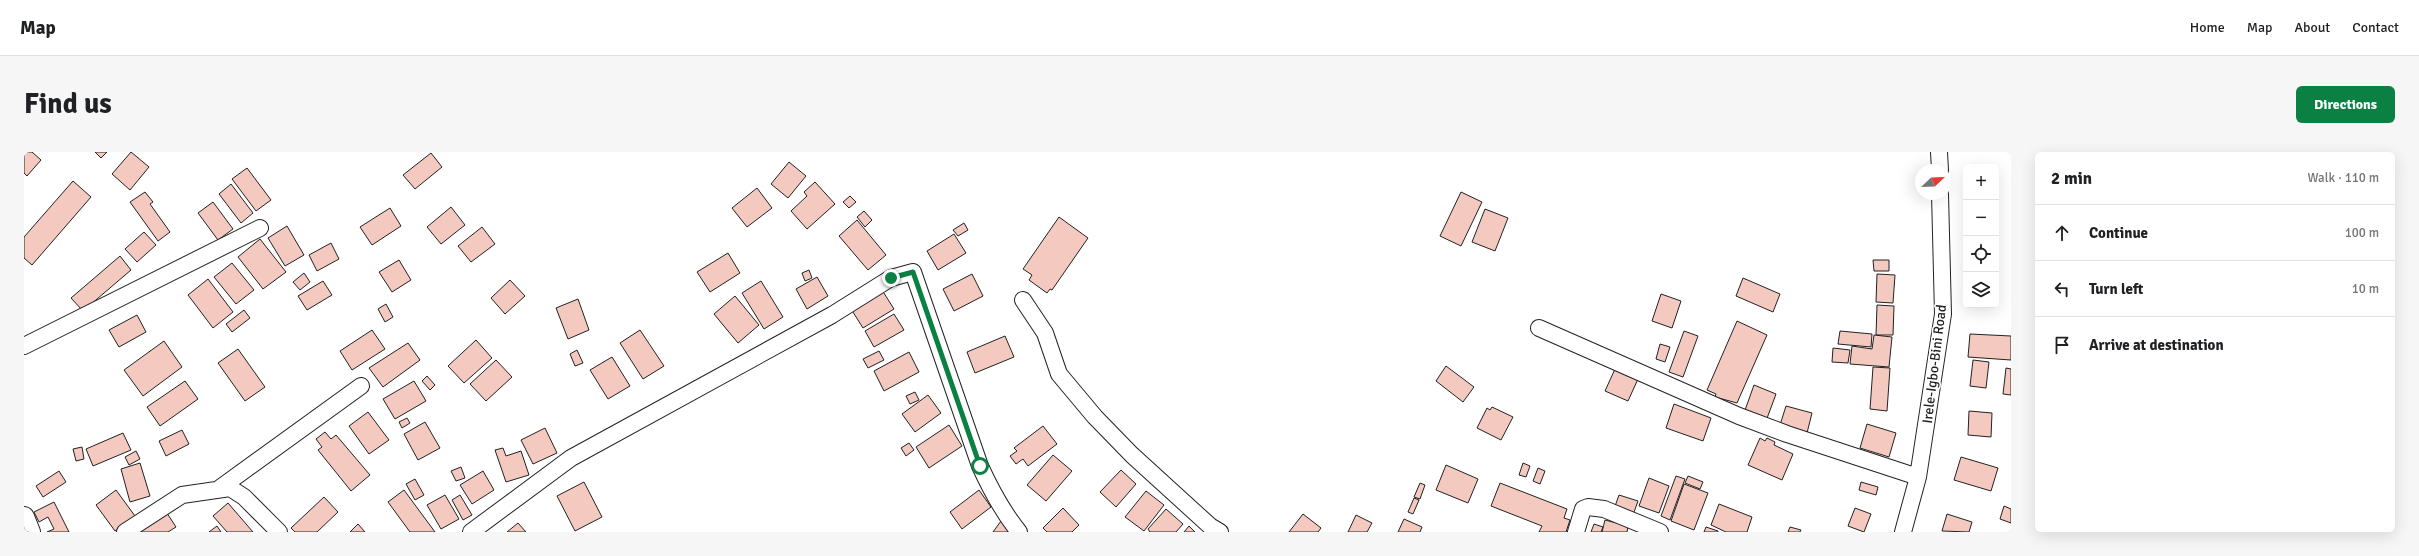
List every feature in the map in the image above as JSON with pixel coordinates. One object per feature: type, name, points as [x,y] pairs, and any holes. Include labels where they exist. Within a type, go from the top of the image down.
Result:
[{"type":"main road","points":[[24,517],[30,532]]},
{"type":"street","points":[[1939,152],[1940,164]]},
{"type":"street","name":"Irele-Igbo-Bini Road","points":[[1903,532],[1918,477],[1943,314],[1940,200]]},
{"type":"street","points":[[24,346],[260,228]]},
{"type":"street","points":[[471,532],[571,458],[832,315],[891,278],[913,272],[980,466],[993,494],[1006,516],[1019,532]]},
{"type":"street","points":[[1023,300],[1045,333],[1059,374],[1095,417],[1132,455],[1210,526],[1220,532]]},
{"type":"street","points":[[1539,328],[1739,416],[1787,434],[1918,477]]},
{"type":"street","points":[[220,488],[361,386]]},
{"type":"street","points":[[125,532],[182,495],[220,488],[230,488],[244,497],[279,532]]},
{"type":"street","points":[[1576,532],[1583,509],[1596,507],[1660,532]]},
{"type":"building","points":[[24,152],[32,152],[41,160],[27,176],[24,173]]},
{"type":"building","points":[[95,152],[107,152],[101,158]]},
{"type":"building","points":[[131,152],[149,167],[130,190],[112,174]]},
{"type":"building","points":[[431,153],[442,167],[415,189],[403,175]]},
{"type":"building","points":[[789,162],[806,176],[788,198],[771,184]]},
{"type":"building","points":[[247,168],[271,200],[256,211],[232,179]]},
{"type":"building","points":[[73,181],[91,197],[32,265],[24,258],[24,237]]},
{"type":"building","points":[[815,182],[835,204],[807,229],[791,211],[807,196],[804,192]]},
{"type":"building","points":[[231,184],[253,213],[241,223],[219,194]]},
{"type":"building","points":[[757,188],[772,208],[747,227],[732,208]]},
{"type":"building","points":[[145,192],[153,202],[150,204],[170,232],[158,241],[130,202]]},
{"type":"building","points":[[1461,192],[1482,202],[1461,246],[1440,236]]},
{"type":"building","points":[[850,196],[856,202],[849,208],[843,202]]},
{"type":"building","points":[[213,202],[233,229],[218,240],[198,213]]},
{"type":"building","points":[[451,207],[465,225],[441,244],[427,227]]},
{"type":"building","points":[[390,208],[401,226],[372,245],[360,227]]},
{"type":"building","points":[[1485,209],[1508,218],[1495,251],[1472,242]]},
{"type":"building","points":[[864,211],[872,220],[865,227],[857,217]]},
{"type":"building","points":[[1059,217],[1088,238],[1052,290],[1050,289],[1047,293],[1029,280],[1032,275],[1023,269]]},
{"type":"building","points":[[857,220],[886,255],[868,270],[839,236]]},
{"type":"building","points":[[964,223],[968,230],[958,236],[953,230]]},
{"type":"building","points":[[287,226],[304,255],[285,266],[268,238]]},
{"type":"building","points":[[482,227],[495,244],[471,262],[458,246]]},
{"type":"building","points":[[144,232],[156,245],[137,262],[125,249]]},
{"type":"building","points":[[954,234],[966,253],[938,270],[927,251]]},
{"type":"building","points":[[260,239],[286,272],[263,289],[238,257]]},
{"type":"building","points":[[331,243],[339,259],[317,271],[309,255]]},
{"type":"building","points":[[728,253],[740,273],[710,292],[697,272]]},
{"type":"building","points":[[120,256],[131,270],[83,311],[71,298]]},
{"type":"building","points":[[399,260],[411,280],[392,292],[379,272]]},
{"type":"building","points":[[1873,260],[1889,260],[1889,271],[1874,271]]},
{"type":"building","points":[[232,263],[254,290],[236,304],[214,277]]},
{"type":"building","points":[[809,270],[812,278],[805,281],[802,273]]},
{"type":"building","points":[[304,273],[310,282],[300,290],[293,282]]},
{"type":"building","points":[[972,274],[983,296],[954,311],[943,289]]},
{"type":"building","points":[[1877,274],[1895,275],[1893,303],[1876,302]]},
{"type":"building","points":[[817,277],[828,296],[807,309],[796,289]]},
{"type":"building","points":[[1743,278],[1780,294],[1773,312],[1736,296]]},
{"type":"building","points":[[208,279],[233,312],[213,328],[188,295]]},
{"type":"building","points":[[510,280],[525,296],[505,314],[491,298]]},
{"type":"building","points":[[323,281],[332,295],[307,310],[298,296]]},
{"type":"building","points":[[761,281],[783,317],[764,329],[742,293]]},
{"type":"building","points":[[882,290],[894,309],[863,328],[851,309]]},
{"type":"building","points":[[1661,294],[1681,301],[1672,328],[1652,321]]},
{"type":"building","points":[[735,296],[759,325],[738,343],[714,314]]},
{"type":"building","points":[[578,299],[589,330],[568,339],[556,308]]},
{"type":"building","points":[[386,304],[393,317],[385,322],[378,309]]},
{"type":"building","points":[[1877,305],[1894,306],[1893,335],[1876,335]]},
{"type":"building","points":[[244,310],[250,318],[232,332],[226,324]]},
{"type":"building","points":[[894,314],[904,330],[874,347],[865,331]]},
{"type":"building","points":[[137,315],[146,332],[119,347],[109,330]]},
{"type":"building","points":[[1737,321],[1767,335],[1737,403],[1715,397],[1716,394],[1707,390]]},
{"type":"building","points":[[372,330],[385,349],[352,370],[340,351]]},
{"type":"building","points":[[640,330],[664,366],[643,379],[620,343]]},
{"type":"building","points":[[1684,331],[1698,336],[1683,377],[1669,372]]},
{"type":"building","points":[[1840,331],[1872,334],[1871,347],[1838,344]]},
{"type":"building","points":[[1970,334],[2011,336],[2011,360],[1968,357]]},
{"type":"building","points":[[1874,335],[1892,337],[1889,367],[1850,364],[1852,346],[1872,349]]},
{"type":"building","points":[[1005,336],[1014,357],[975,373],[967,352]]},
{"type":"building","points":[[476,340],[492,358],[464,383],[448,366]]},
{"type":"building","points":[[164,341],[182,367],[143,396],[124,370]]},
{"type":"building","points":[[408,343],[420,360],[383,387],[369,368]]},
{"type":"building","points":[[1660,344],[1670,347],[1665,362],[1656,359]]},
{"type":"building","points":[[1833,348],[1850,350],[1848,363],[1832,362]]},
{"type":"building","points":[[238,349],[265,387],[245,401],[218,363]]},
{"type":"building","points":[[577,350],[583,363],[575,366],[570,354]]},
{"type":"building","points":[[879,351],[884,360],[868,368],[863,359]]},
{"type":"building","points":[[909,352],[919,372],[884,391],[874,371]]},
{"type":"building","points":[[612,357],[630,386],[608,399],[590,370]]},
{"type":"building","points":[[496,360],[512,377],[486,401],[470,384]]},
{"type":"building","points":[[1973,360],[1989,362],[1986,388],[1970,386]]},
{"type":"building","points":[[1446,366],[1474,387],[1463,402],[1436,381]]},
{"type":"building","points":[[1873,367],[1890,368],[1887,411],[1870,409]]},
{"type":"building","points":[[2006,368],[2011,369],[2011,395],[2003,394]]},
{"type":"building","points":[[1615,369],[1638,379],[1628,401],[1605,391]]},
{"type":"building","points":[[427,376],[435,385],[430,390],[422,381]]},
{"type":"building","points":[[185,381],[198,399],[160,426],[147,407]]},
{"type":"building","points":[[414,381],[426,401],[395,419],[383,399]]},
{"type":"building","points":[[1754,385],[1776,394],[1766,421],[1744,413]]},
{"type":"building","points":[[915,392],[919,400],[910,404],[906,396]]},
{"type":"building","points":[[928,395],[941,413],[915,432],[902,414]]},
{"type":"building","points":[[1674,404],[1711,418],[1703,441],[1666,428]]},
{"type":"building","points":[[1786,406],[1812,413],[1807,433],[1780,425]]},
{"type":"building","points":[[1492,407],[1513,417],[1501,440],[1477,428],[1487,408],[1490,410]]},
{"type":"building","points":[[1969,411],[1992,413],[1991,437],[1968,435]]},
{"type":"building","points":[[368,412],[389,440],[369,454],[349,426]]},
{"type":"building","points":[[407,418],[410,423],[402,428],[399,422]]},
{"type":"building","points":[[425,422],[440,448],[418,460],[404,434]]},
{"type":"building","points":[[1867,424],[1896,433],[1889,457],[1860,448]]},
{"type":"building","points":[[949,425],[962,446],[929,468],[916,447]]},
{"type":"building","points":[[1043,426],[1057,444],[1028,466],[1023,459],[1016,464],[1010,456],[1017,451],[1014,448]]},
{"type":"building","points":[[545,428],[557,453],[533,464],[521,440]]},
{"type":"building","points":[[182,430],[189,444],[166,456],[159,441]]},
{"type":"building","points":[[325,432],[331,439],[336,435],[370,475],[351,491],[318,450],[322,447],[316,439]]},
{"type":"building","points":[[123,433],[131,450],[93,466],[86,449]]},
{"type":"building","points":[[1760,438],[1765,441],[1767,438],[1775,442],[1774,445],[1793,454],[1782,480],[1748,465]]},
{"type":"building","points":[[909,443],[914,450],[906,456],[901,448]]},
{"type":"building","points":[[82,447],[84,459],[76,461],[73,449]]},
{"type":"building","points":[[503,448],[506,456],[521,451],[529,475],[506,482],[495,450]]},
{"type":"building","points":[[136,451],[140,459],[129,465],[125,457]]},
{"type":"building","points":[[1053,455],[1072,471],[1046,501],[1027,485]]},
{"type":"building","points":[[1961,457],[1998,468],[1991,491],[1954,480]]},
{"type":"building","points":[[140,463],[150,496],[130,502],[121,469]]},
{"type":"building","points":[[1523,463],[1530,466],[1526,477],[1519,475]]},
{"type":"building","points":[[1446,465],[1478,479],[1468,503],[1436,490]]},
{"type":"building","points":[[461,467],[465,478],[456,481],[451,471]]},
{"type":"building","points":[[1538,468],[1545,471],[1540,484],[1533,481]]},
{"type":"building","points":[[1121,470],[1136,484],[1116,507],[1100,492]]},
{"type":"building","points":[[59,471],[66,482],[43,497],[36,486]]},
{"type":"building","points":[[483,471],[494,490],[472,504],[460,485]]},
{"type":"building","points":[[1676,476],[1685,479],[1670,520],[1661,516]]},
{"type":"building","points":[[1688,476],[1703,482],[1700,489],[1685,483]]},
{"type":"building","points":[[1649,478],[1669,486],[1659,513],[1639,506]]},
{"type":"building","points":[[415,479],[424,495],[415,500],[406,484]]},
{"type":"building","points":[[584,482],[602,517],[575,531],[557,496]]},
{"type":"building","points":[[1861,482],[1878,487],[1876,495],[1859,490]]},
{"type":"building","points":[[1420,483],[1425,485],[1420,499],[1414,497]]},
{"type":"building","points":[[1500,483],[1567,509],[1564,518],[1570,520],[1566,532],[1539,532],[1542,526],[1491,506]]},
{"type":"building","points":[[1684,484],[1708,493],[1694,530],[1671,521]]},
{"type":"building","points":[[116,490],[135,516],[115,531],[96,505]]},
{"type":"building","points":[[404,490],[435,532],[410,532],[388,502]]},
{"type":"building","points":[[979,490],[991,507],[962,529],[950,512]]},
{"type":"building","points":[[1146,491],[1164,505],[1144,531],[1125,517]]},
{"type":"building","points":[[445,495],[459,519],[441,529],[427,505]]},
{"type":"building","points":[[460,495],[472,515],[463,520],[452,500]]},
{"type":"building","points":[[1619,495],[1638,501],[1633,515],[1614,509]]},
{"type":"building","points":[[324,497],[338,512],[317,532],[295,532],[291,528]]},
{"type":"building","points":[[1414,498],[1419,500],[1413,514],[1408,512]]},
{"type":"building","points":[[54,502],[69,532],[47,532],[54,529],[48,517],[39,522],[34,512]]},
{"type":"building","points":[[228,503],[253,532],[227,532],[213,516]]},
{"type":"building","points":[[1719,504],[1752,517],[1747,532],[1726,532],[1711,525]]},
{"type":"building","points":[[2004,506],[2011,509],[2011,523],[2000,519]]},
{"type":"building","points":[[1063,508],[1079,525],[1072,532],[1047,532],[1043,528]]},
{"type":"building","points":[[1855,508],[1871,514],[1864,532],[1848,526]]},
{"type":"building","points":[[1166,509],[1183,524],[1176,532],[1150,532],[1148,529]]},
{"type":"building","points":[[165,510],[176,527],[168,532],[130,532]]},
{"type":"building","points":[[1303,514],[1321,528],[1318,532],[1289,532]]},
{"type":"building","points":[[1947,514],[1972,522],[1969,532],[1942,531]]},
{"type":"building","points":[[1356,515],[1372,523],[1367,532],[1348,532]]},
{"type":"building","points":[[1404,519],[1422,527],[1420,532],[1398,532]]},
{"type":"building","points":[[1605,520],[1628,526],[1627,532],[1602,532]]},
{"type":"building","points":[[1001,521],[1016,532],[993,532]]},
{"type":"building","points":[[518,523],[526,532],[507,532]]},
{"type":"building","points":[[358,524],[365,532],[350,532]]},
{"type":"building","points":[[1594,524],[1603,527],[1601,532],[1591,532]]},
{"type":"building","points":[[217,526],[221,532],[209,532]]},
{"type":"building","points":[[1189,526],[1195,532],[1184,532]]},
{"type":"building","points":[[1706,527],[1718,531],[1718,532],[1704,532]]},
{"type":"building","points":[[1790,527],[1801,530],[1800,532],[1788,532]]},
{"type":"route","points":[[891,278],[913,272],[980,466]]}]
